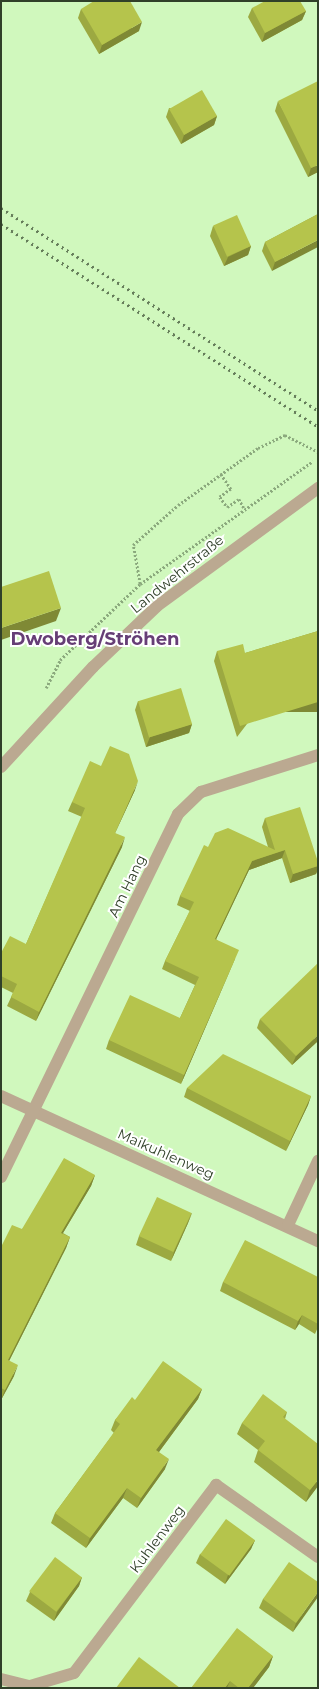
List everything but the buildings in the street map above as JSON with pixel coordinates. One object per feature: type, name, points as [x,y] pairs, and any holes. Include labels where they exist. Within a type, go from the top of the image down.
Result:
[{"type":"street","name":"Landwehrstraße","points":[[1,767],[93,667],[157,606],[318,488]]},
{"type":"street","name":"Am Hang","points":[[1,1177],[36,1112],[178,814],[201,792],[318,755]]},
{"type":"street","name":"Maikuhlenweg","points":[[1,1096],[288,1225],[318,1241]]},
{"type":"street","points":[[288,1225],[318,1161]]},
{"type":"street","name":"Kuhlenweg","points":[[1,1679],[30,1686],[74,1673],[216,1485],[318,1557]]},
{"type":"path","points":[[140,584],[133,545],[178,505],[258,448],[285,435],[318,452]]},
{"type":"path","points":[[221,474],[231,489],[220,497],[227,507],[238,499],[244,508]]},
{"type":"railway","points":[[1,208],[318,411]]},
{"type":"railway","points":[[1,224],[318,427]]},
{"type":"district","name":"Dwoberg/Ströhen","points":[[95,639]]}]
